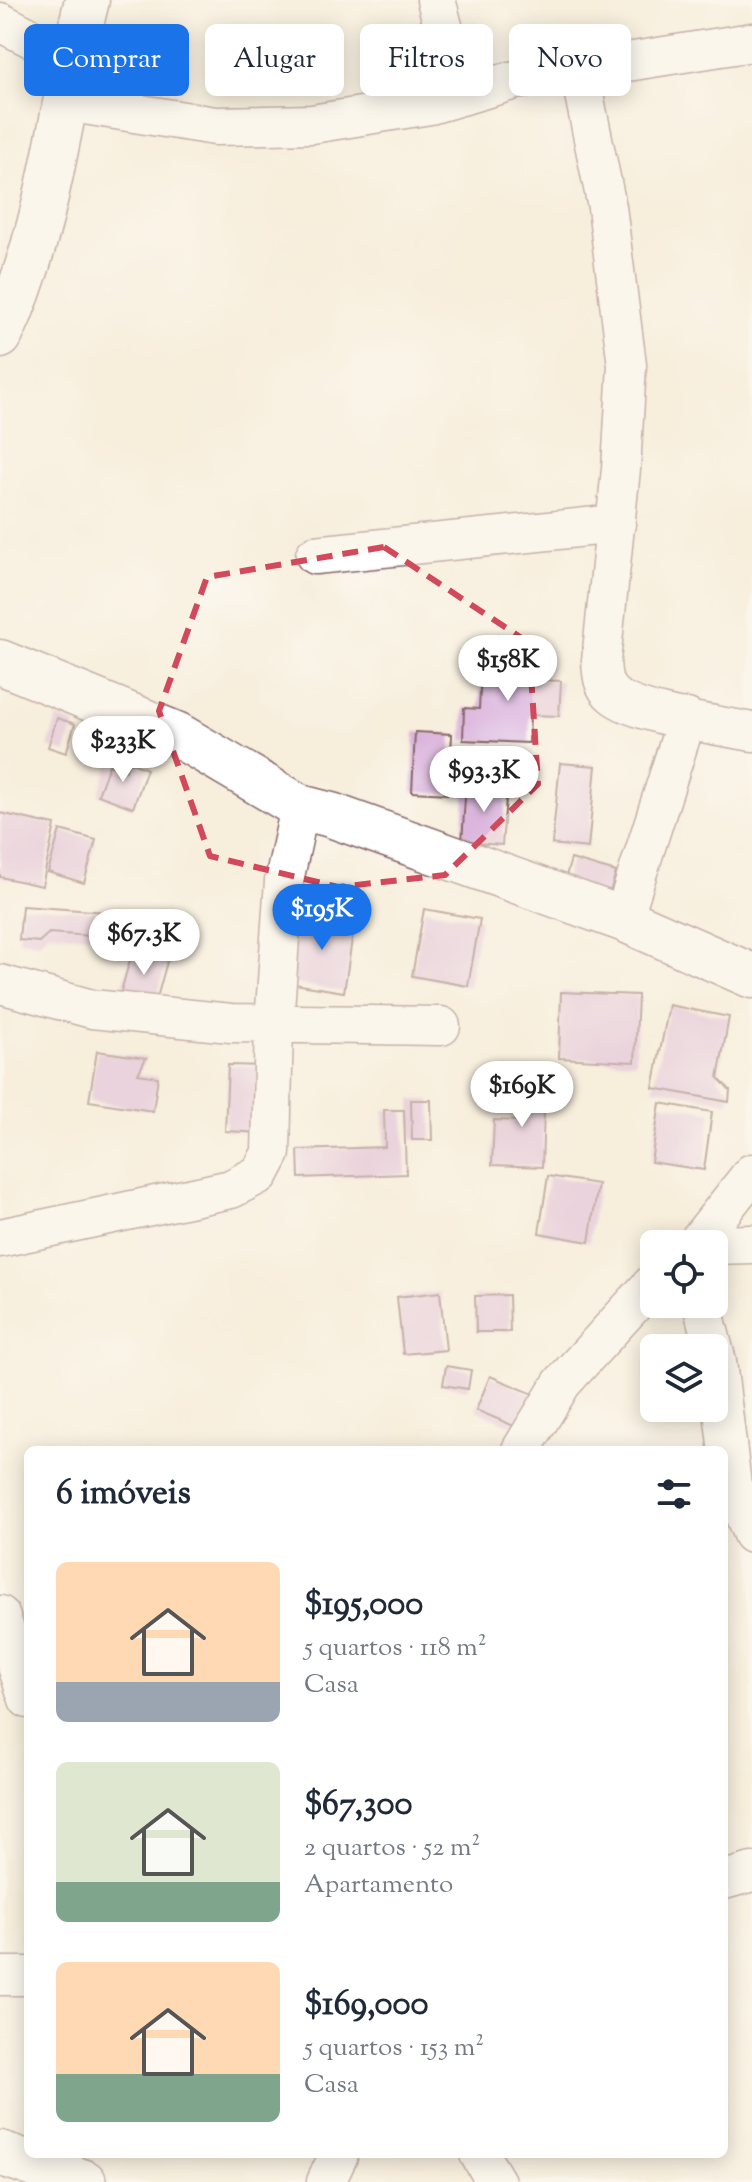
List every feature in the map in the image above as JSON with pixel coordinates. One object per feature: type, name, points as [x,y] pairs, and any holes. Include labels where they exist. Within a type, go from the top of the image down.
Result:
[{"type":"street","points":[[81,24],[87,0]]},
{"type":"street","points":[[436,0],[442,24]]},
{"type":"street","points":[[0,22],[24,34]]},
{"type":"street","points":[[631,62],[752,42]]},
{"type":"street","points":[[5,313],[33,251],[67,96]]},
{"type":"street","points":[[66,102],[147,117],[229,126],[312,124],[430,105],[462,96]]},
{"type":"street","points":[[584,96],[607,207],[627,365],[616,524],[601,661],[603,683],[612,695],[636,708],[752,732]]},
{"type":"street","points":[[315,555],[616,524]]},
{"type":"street","points":[[0,662],[176,734],[300,807],[331,815],[623,919],[752,976]]},
{"type":"street","points":[[623,919],[687,718]]},
{"type":"street","points":[[0,1238],[231,1189],[260,1174],[271,1153],[274,1024],[284,881],[300,807]]},
{"type":"street","points":[[0,984],[92,1009],[231,1023],[441,1026]]},
{"type":"street","points":[[707,1230],[752,1173]]},
{"type":"street","points":[[728,1245],[752,1244]]},
{"type":"street","points":[[523,1446],[562,1383],[640,1297]]},
{"type":"street","points":[[706,1318],[717,1362],[727,1446]]},
{"type":"street","points":[[728,1452],[732,1485],[752,1534]]},
{"type":"street","points":[[0,1615],[24,1687]]},
{"type":"street","points":[[728,1879],[752,1872]]},
{"type":"street","points":[[0,1976],[24,1976]]},
{"type":"street","points":[[0,2153],[84,2182]]},
{"type":"street","points":[[326,2182],[337,2158]]},
{"type":"street","points":[[481,2158],[496,2182]]},
{"type":"highlighted area","points":[[384,547],[529,643],[538,784],[445,875],[338,887],[210,856],[159,711],[207,577]]},
{"type":"building","points":[[482,655],[514,656],[513,679],[561,681],[559,716],[530,715],[529,743],[463,740],[464,708],[479,709]]},
{"type":"building","points":[[57,718],[75,724],[66,753],[48,747]]},
{"type":"building","points":[[415,732],[452,734],[449,794],[412,792]]},
{"type":"building","points":[[129,762],[147,769],[133,808],[98,795],[109,765],[126,771]]},
{"type":"building","points":[[560,763],[596,766],[588,848],[552,844]]},
{"type":"building","points":[[466,783],[507,787],[502,845],[462,842]]},
{"type":"building","points":[[0,813],[55,825],[42,886],[0,877]]},
{"type":"building","points":[[60,830],[96,840],[84,883],[48,872]]},
{"type":"building","points":[[571,859],[616,872],[605,909],[560,896]]},
{"type":"building","points":[[22,906],[121,913],[119,938],[49,933],[39,942],[19,940]]},
{"type":"building","points":[[424,909],[480,919],[468,986],[412,976]]},
{"type":"building","points":[[299,911],[355,920],[344,992],[288,983]]},
{"type":"building","points":[[133,949],[168,958],[155,1005],[120,995]]},
{"type":"building","points":[[561,992],[638,995],[635,1062],[559,1058]]},
{"type":"building","points":[[669,1005],[729,1017],[718,1078],[730,1090],[729,1102],[653,1088]]},
{"type":"building","points":[[97,1051],[146,1058],[138,1074],[158,1077],[153,1111],[89,1101]]},
{"type":"building","points":[[228,1065],[268,1066],[265,1133],[225,1131]]},
{"type":"building","points":[[518,1079],[545,1080],[542,1167],[492,1165],[494,1120],[517,1121]]},
{"type":"building","points":[[411,1100],[431,1100],[432,1140],[412,1140]]},
{"type":"building","points":[[660,1103],[712,1112],[704,1170],[651,1162]]},
{"type":"building","points":[[384,1110],[404,1110],[406,1174],[299,1178],[298,1150],[385,1147]]},
{"type":"building","points":[[548,1176],[598,1184],[589,1242],[539,1233]]},
{"type":"building","points":[[440,1292],[446,1350],[403,1354],[397,1297]]},
{"type":"building","points":[[509,1295],[510,1332],[476,1332],[475,1296]]},
{"type":"building","points":[[446,1366],[471,1370],[468,1389],[443,1385]]},
{"type":"building","points":[[490,1376],[536,1395],[521,1429],[476,1410]]}]
